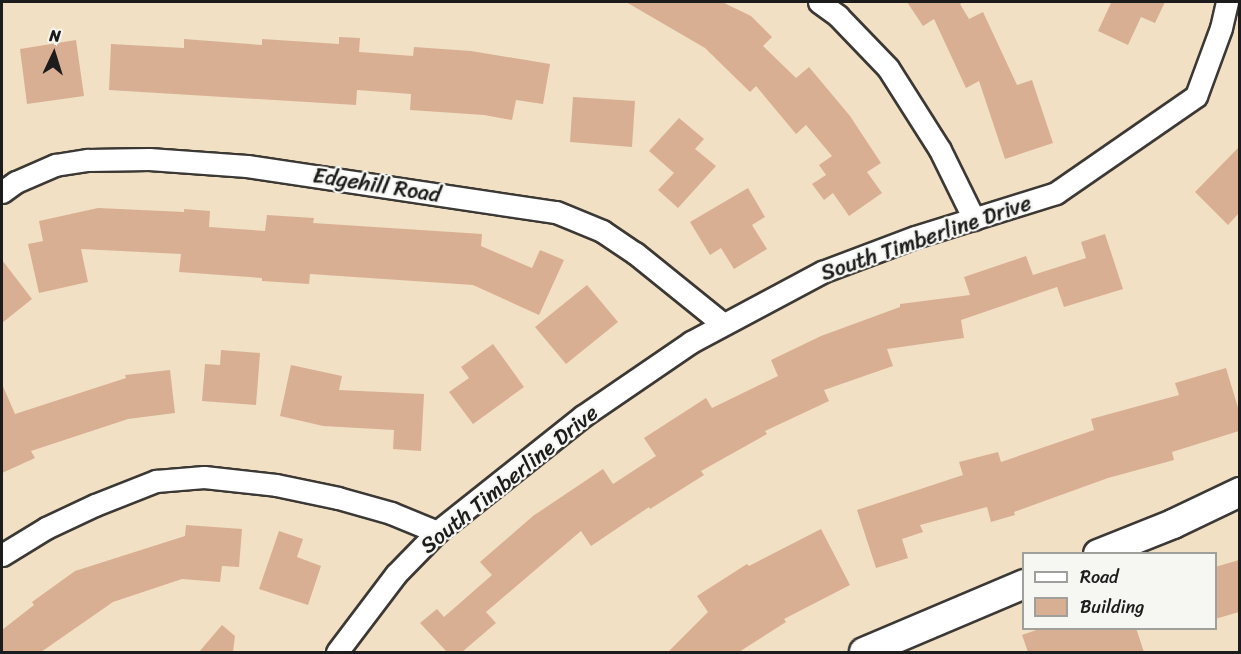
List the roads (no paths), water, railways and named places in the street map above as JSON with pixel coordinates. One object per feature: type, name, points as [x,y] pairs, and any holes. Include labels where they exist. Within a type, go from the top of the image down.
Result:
[{"type":"street","points":[[819,2],[838,16],[888,68],[940,150],[974,219]]},
{"type":"street","name":"South Timberline Drive","points":[[337,652],[396,574],[437,532],[583,416],[691,342],[822,272],[915,237],[1056,193],[1196,96],[1221,28],[1227,2]]},
{"type":"street","name":"Edgehill Road","points":[[2,192],[15,182],[55,165],[88,160],[149,159],[247,166],[556,212],[610,236],[723,324]]},
{"type":"street","points":[[2,555],[85,510],[156,481],[204,477],[276,485],[338,498],[391,513],[437,532]]},
{"type":"street","points":[[1103,552],[1173,524],[1239,492]]},
{"type":"street","points":[[864,652],[1022,584]]}]
